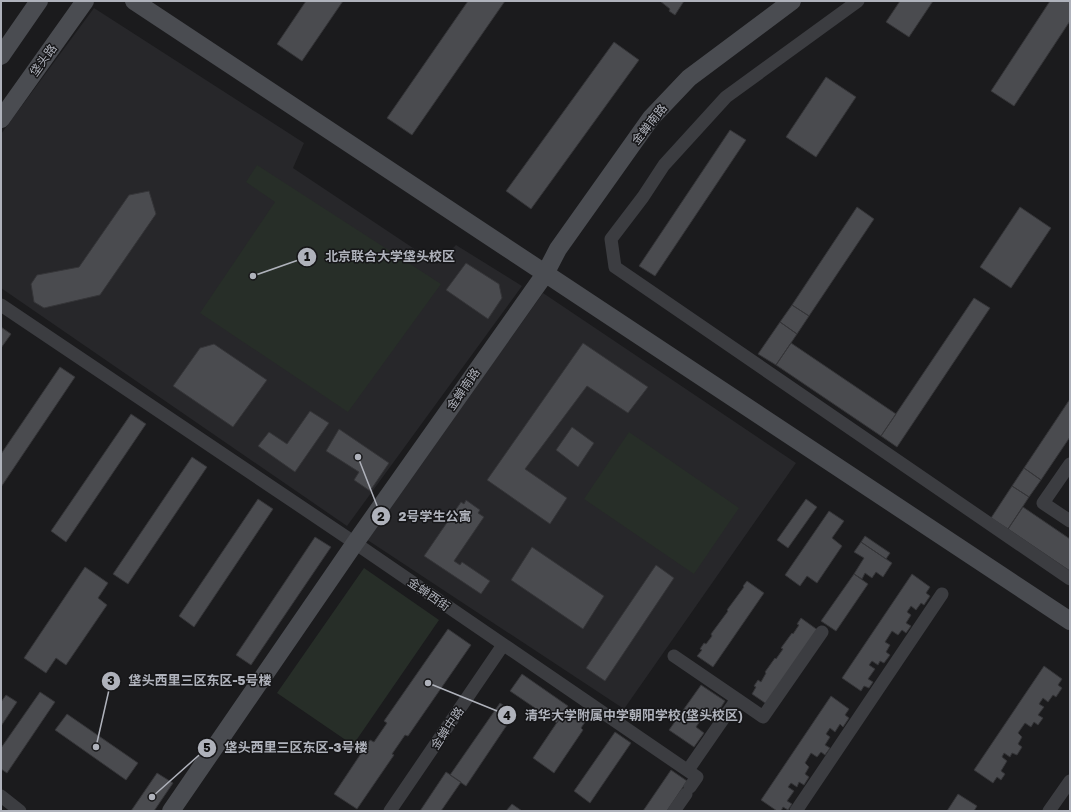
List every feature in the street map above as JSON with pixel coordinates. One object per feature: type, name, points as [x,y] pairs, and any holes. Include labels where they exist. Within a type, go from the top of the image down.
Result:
[{"type":"street","points":[[1,56],[39,1]]},
{"type":"street","name":"垡头路","points":[[1,119],[85,1]]},
{"type":"street","points":[[134,1],[1070,621]]},
{"type":"street","name":"金蝉南路","points":[[171,811],[355,543],[545,274],[558,250],[651,118],[689,78],[792,1]]},
{"type":"street","points":[[858,1],[726,97],[664,165],[643,197],[611,239],[615,267],[1070,579]]},
{"type":"street","name":"金蝉西街","points":[[1,306],[355,543],[688,770]]},
{"type":"street","points":[[1070,464],[1043,504],[1070,521]]},
{"type":"street","points":[[796,811],[942,594]]},
{"type":"street","points":[[674,656],[763,717],[822,632]]},
{"type":"street","name":"金蝉中路","points":[[390,811],[503,645]]},
{"type":"street","points":[[674,811],[697,777],[688,770],[737,700]]},
{"type":"street","points":[[1049,811],[1070,781]]},
{"type":"street","points":[[1,796],[20,811]]},
{"type":"shaded area","points":[[94,8],[304,143],[293,168],[437,264],[456,245],[522,286],[347,526],[1,288],[1,134]]},
{"type":"shaded area","points":[[257,165],[441,284],[348,412],[200,313],[275,202],[246,182]]},
{"type":"shaded area","points":[[543,293],[796,463],[624,709],[366,539]]},
{"type":"shaded area","points":[[629,432],[739,508],[694,574],[584,499]]},
{"type":"shaded area","points":[[364,568],[439,620],[353,745],[277,693]]},
{"type":"building","points":[[306,1],[343,1],[302,61],[277,44]]},
{"type":"building","points":[[468,1],[505,1],[412,135],[387,118]]},
{"type":"building","points":[[660,1],[684,1],[675,15]]},
{"type":"building","points":[[900,1],[933,1],[909,37],[886,22]]},
{"type":"building","points":[[1050,1],[1070,1],[1070,21],[1014,106],[991,91]]},
{"type":"building","points":[[614,42],[639,60],[531,209],[506,191]]},
{"type":"building","points":[[826,77],[856,97],[816,157],[786,137]]},
{"type":"building","points":[[730,130],[746,140],[655,276],[639,266]]},
{"type":"building","points":[[149,191],[156,214],[100,295],[44,308],[34,302],[31,284],[37,275],[79,267],[129,195]]},
{"type":"building","points":[[857,207],[874,219],[809,316],[792,305]]},
{"type":"building","points":[[1020,207],[1051,228],[1011,288],[980,267]]},
{"type":"building","points":[[466,263],[499,284],[502,298],[488,319],[446,290]]},
{"type":"building","points":[[974,298],[990,308],[897,447],[881,436]]},
{"type":"building","points":[[792,305],[809,316],[797,334],[780,322]]},
{"type":"building","points":[[780,322],[797,334],[776,365],[758,354]]},
{"type":"building","points":[[1,327],[11,334],[1,348]]},
{"type":"building","points":[[583,343],[648,387],[628,413],[587,386],[525,469],[567,498],[550,524],[487,480]]},
{"type":"building","points":[[791,343],[896,414],[881,436],[776,365]]},
{"type":"building","points":[[214,344],[267,380],[233,427],[173,386],[200,348]]},
{"type":"building","points":[[60,367],[75,377],[1,487],[1,454]]},
{"type":"building","points":[[1070,399],[1070,437],[1041,480],[1024,468]]},
{"type":"building","points":[[310,411],[329,423],[295,472],[258,446],[269,432],[287,444]]},
{"type":"building","points":[[131,414],[146,424],[66,542],[51,531]]},
{"type":"building","points":[[572,427],[594,443],[578,467],[556,450]]},
{"type":"building","points":[[339,429],[389,463],[370,491],[354,480],[359,472],[326,451]]},
{"type":"building","points":[[192,457],[207,467],[128,584],[113,574]]},
{"type":"building","points":[[1024,468],[1041,480],[1029,497],[1012,486]]},
{"type":"building","points":[[1012,486],[1029,497],[1008,529],[991,518]]},
{"type":"building","points":[[258,499],[273,509],[194,627],[179,616]]},
{"type":"building","points":[[806,499],[817,507],[788,548],[777,540]]},
{"type":"building","points":[[466,500],[480,510],[478,513],[484,517],[454,561],[460,565],[462,562],[490,581],[481,594],[424,556],[461,502],[464,504]]},
{"type":"building","points":[[1023,507],[1070,539],[1070,571],[1008,529]]},
{"type":"building","points":[[829,511],[844,521],[832,538],[842,546],[817,583],[807,576],[800,586],[785,575]]},
{"type":"building","points":[[865,536],[890,553],[886,559],[861,542]]},
{"type":"building","points":[[315,537],[331,547],[251,665],[236,655]]},
{"type":"building","points":[[861,542],[892,563],[883,577],[876,572],[872,578],[865,573],[862,579],[854,574],[864,558],[854,552]]},
{"type":"building","points":[[532,547],[604,596],[583,629],[511,580]]},
{"type":"building","points":[[656,565],[674,578],[605,681],[586,668]]},
{"type":"building","points":[[85,567],[108,583],[98,598],[107,605],[66,665],[56,658],[46,673],[24,658]]},
{"type":"building","points":[[854,574],[868,584],[836,631],[821,621]]},
{"type":"building","points":[[912,574],[930,587],[926,593],[930,596],[924,605],[921,603],[916,610],[911,606],[907,612],[911,615],[906,623],[911,626],[906,633],[902,630],[898,635],[892,631],[885,642],[890,645],[886,652],[890,655],[884,663],[880,661],[878,665],[872,661],[869,665],[875,669],[868,679],[873,682],[869,688],[864,686],[861,691],[842,678]]},
{"type":"building","points":[[747,581],[764,593],[713,667],[697,656],[702,650],[700,649],[704,643],[706,644],[712,636],[711,634]]},
{"type":"building","points":[[801,618],[819,631],[768,705],[752,694],[756,687],[754,686],[758,680],[761,682],[766,673],[765,672],[783,649],[781,648],[799,625],[797,624]]},
{"type":"building","points":[[448,629],[471,645],[408,736],[405,735],[392,754],[394,755],[357,809],[334,794],[370,740],[374,742],[387,723],[384,721]]},
{"type":"building","points":[[1044,666],[1062,679],[1058,685],[1062,688],[1056,697],[1053,695],[1048,702],[1043,698],[1039,704],[1044,707],[1038,715],[1043,718],[1038,725],[1034,722],[1031,727],[1025,723],[1018,733],[1022,737],[1018,744],[1022,747],[1017,755],[1012,753],[1010,757],[1004,753],[1002,757],[1007,761],[1001,771],[1005,774],[1001,780],[997,777],[993,783],[974,770]]},
{"type":"building","points":[[522,674],[568,706],[557,723],[510,691]]},
{"type":"building","points":[[701,685],[725,701],[714,718],[706,712],[696,727],[704,733],[694,747],[669,730]]},
{"type":"building","points":[[40,692],[55,702],[7,773],[1,769],[1,748]]},
{"type":"building","points":[[6,695],[17,702],[1,726],[1,702]]},
{"type":"building","points":[[831,696],[849,709],[845,715],[849,718],[843,727],[840,724],[835,732],[830,728],[826,734],[830,737],[825,745],[830,748],[825,755],[821,752],[817,757],[811,753],[805,763],[809,767],[805,774],[809,777],[804,785],[799,782],[797,787],[791,783],[788,787],[794,791],[787,801],[792,804],[788,810],[783,807],[781,811],[777,811],[761,800]]},
{"type":"building","points":[[500,703],[515,713],[466,786],[450,775]]},
{"type":"building","points":[[573,710],[587,719],[581,728],[583,730],[554,773],[533,758],[562,715],[567,719]]},
{"type":"building","points":[[67,714],[138,763],[126,780],[55,730]]},
{"type":"building","points":[[615,732],[631,743],[590,803],[574,791]]},
{"type":"building","points":[[671,770],[687,781],[667,811],[643,811]]},
{"type":"building","points":[[446,772],[461,782],[441,811],[420,811]]},
{"type":"building","points":[[157,773],[173,783],[154,811],[131,811]]},
{"type":"building","points":[[958,794],[977,806],[974,811],[947,811]]},
{"type":"building","points":[[512,804],[522,811],[506,811]]},
{"type":"place","name":"北京联合大学垡头校区","points":[[253,276]]},
{"type":"place","name":"2号学生公寓","points":[[358,457]]},
{"type":"place","name":"清华大学附属中学朝阳学校(垡头校区)","points":[[428,683]]},
{"type":"place","name":"垡头西里三区东区-5号楼","points":[[96,747]]},
{"type":"place","name":"垡头西里三区东区-3号楼","points":[[152,797]]}]
